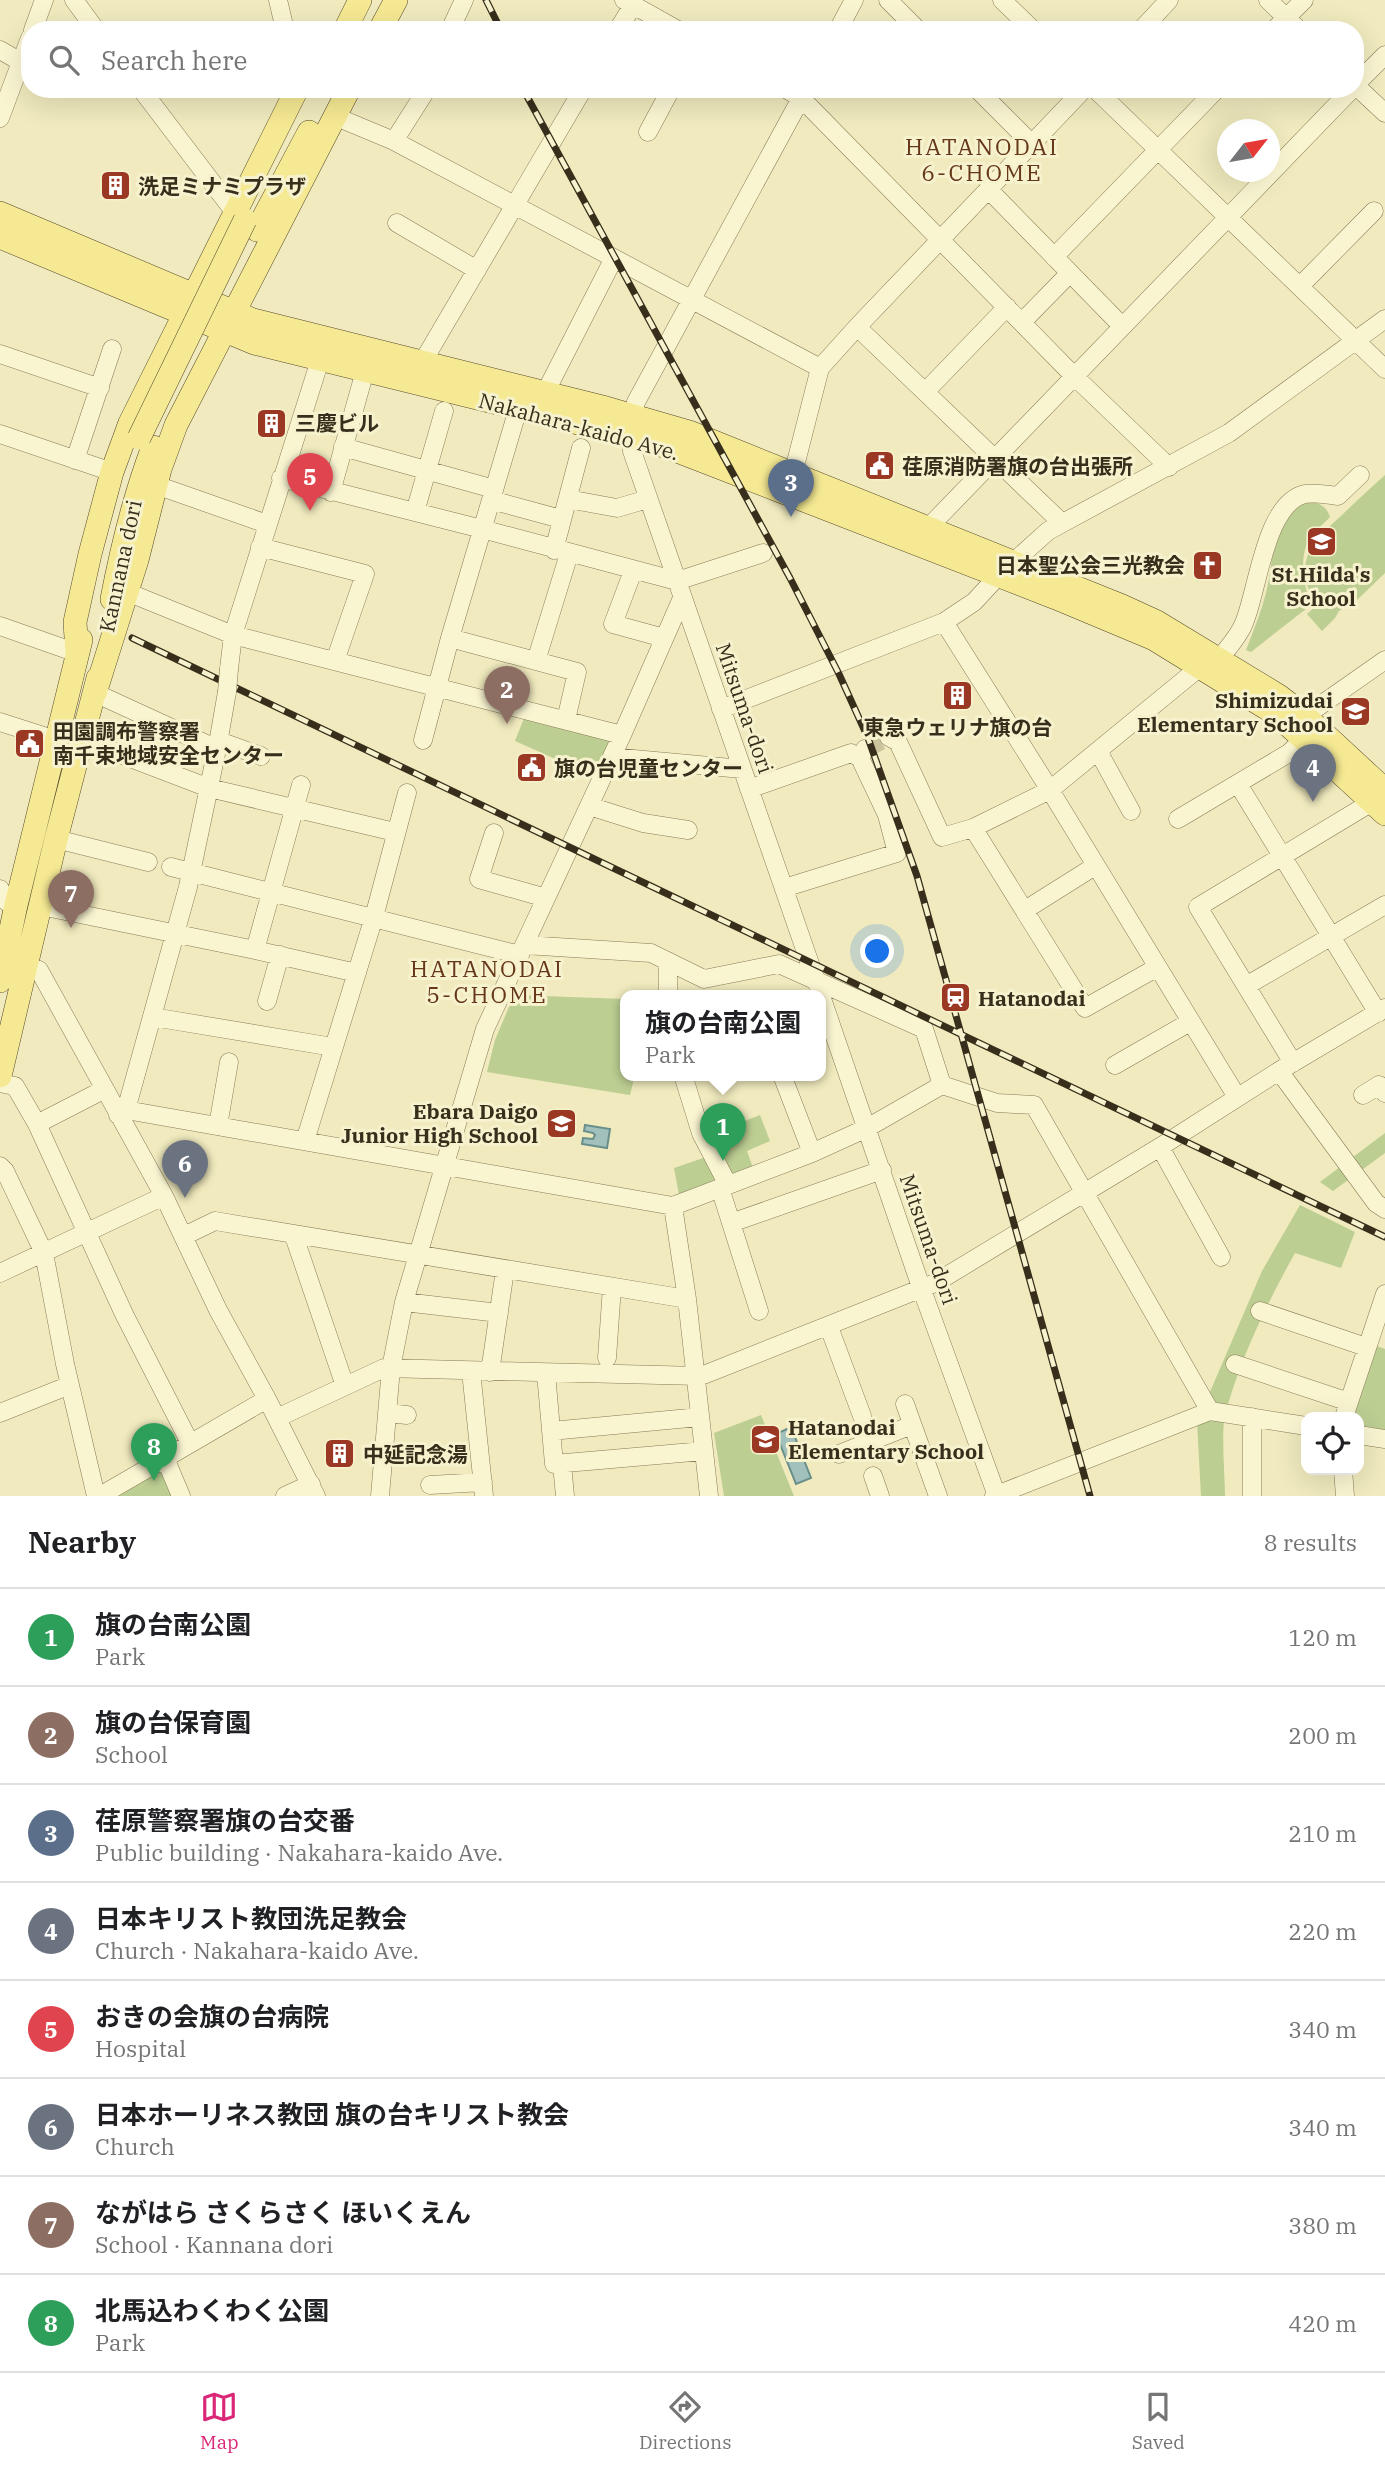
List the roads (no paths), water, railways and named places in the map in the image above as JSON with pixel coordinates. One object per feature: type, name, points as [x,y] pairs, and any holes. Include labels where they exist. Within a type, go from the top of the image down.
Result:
[{"type":"main road","points":[[332,21],[342,0]]},
{"type":"main road","points":[[350,21],[360,0]]},
{"type":"main road","points":[[368,21],[379,0]]},
{"type":"main road","points":[[385,21],[396,0]]},
{"type":"main road","points":[[77,653],[75,622],[100,511],[130,423],[189,305],[246,221],[294,98]]},
{"type":"main road","name":"Kannana dori","points":[[0,981],[8,897],[56,740],[120,492],[246,221],[308,98]]},
{"type":"main road","name":"Kannana dori","points":[[246,221],[325,98]]},
{"type":"main road","points":[[95,693],[176,425],[344,98]]},
{"type":"main road","name":"Nakahara-kaido Ave.","points":[[0,213],[189,305]]},
{"type":"main road","name":"Nakahara-kaido Ave.","points":[[0,237],[229,321],[254,343],[518,409],[689,432],[927,529],[1006,569]]},
{"type":"main road","name":"Nakahara-kaido Ave.","points":[[229,321],[261,322],[545,393],[631,426],[667,447],[1145,617],[1210,663],[1279,696],[1305,727],[1381,802]]},
{"type":"main road","name":"Kannana dori","points":[[0,1076],[56,839],[95,693],[123,540],[146,441]]},
{"type":"street","points":[[36,21],[44,0]]},
{"type":"street","points":[[74,0],[89,21]]},
{"type":"street","points":[[278,0],[283,21]]},
{"type":"street","points":[[454,21],[464,0]]},
{"type":"street","points":[[843,21],[854,0]]},
{"type":"street","points":[[888,0],[909,21]]},
{"type":"street","points":[[1002,0],[1024,21]]},
{"type":"street","points":[[1149,21],[1169,0]]},
{"type":"street","points":[[1268,0],[1284,21]]},
{"type":"street","points":[[1290,21],[1304,0]]},
{"type":"street","points":[[621,21],[628,3],[661,21]]},
{"type":"street","points":[[0,50],[21,62],[0,118]]},
{"type":"street","points":[[1364,76],[1385,55]]},
{"type":"street","points":[[1364,93],[1385,113]]},
{"type":"street","points":[[148,98],[246,221]]},
{"type":"street","points":[[394,141],[420,98]]},
{"type":"street","points":[[422,363],[578,98]]},
{"type":"street","points":[[648,132],[666,98]]},
{"type":"street","points":[[631,426],[636,402],[795,98]]},
{"type":"street","points":[[804,98],[1074,376],[1169,467]]},
{"type":"street","points":[[986,98],[1032,144]]},
{"type":"street","points":[[793,474],[820,369],[1075,98]]},
{"type":"street","points":[[1104,98],[1385,369]]},
{"type":"street","points":[[1054,257],[1208,98]]},
{"type":"street","points":[[927,529],[1343,98]]},
{"type":"street","points":[[334,117],[394,141],[820,369]]},
{"type":"street","points":[[988,189],[1122,327]]},
{"type":"street","points":[[1300,286],[1374,211]]},
{"type":"street","points":[[397,223],[477,270]]},
{"type":"street","points":[[545,393],[614,258]]},
{"type":"street","points":[[1022,322],[1070,273]]},
{"type":"street","points":[[925,392],[1007,307]]},
{"type":"street","points":[[721,709],[944,622],[974,602],[1006,569],[1061,522],[1229,433],[1385,319]]},
{"type":"street","points":[[857,327],[1061,522]]},
{"type":"street","points":[[75,460],[112,349]]},
{"type":"street","points":[[0,354],[100,388]]},
{"type":"street","points":[[122,1112],[153,1017],[191,873],[218,745],[233,635],[320,360]]},
{"type":"street","points":[[331,492],[365,371]]},
{"type":"street","points":[[423,740],[450,638],[518,409]]},
{"type":"street","points":[[415,512],[444,411]]},
{"type":"street","name":"Mitsuma-dori","points":[[631,426],[632,451],[819,990]]},
{"type":"street","points":[[0,434],[112,472]]},
{"type":"street","points":[[343,447],[428,470],[561,519]]},
{"type":"street","points":[[536,661],[561,552],[561,519],[581,448]]},
{"type":"street","points":[[889,737],[898,742],[942,838],[973,828],[1050,790],[1210,663],[1244,626],[1259,579],[1270,530],[1289,502],[1304,494],[1338,496],[1360,475]]},
{"type":"street","points":[[281,478],[633,571],[679,590],[763,553]]},
{"type":"street","points":[[156,485],[267,524]]},
{"type":"street","points":[[568,499],[617,508],[648,499]]},
{"type":"street","points":[[260,547],[365,574],[335,661]]},
{"type":"street","points":[[633,571],[613,624],[664,638]]},
{"type":"street","points":[[380,1496],[391,1368],[404,1302],[485,1029],[622,735],[664,638],[679,590]]},
{"type":"street","points":[[127,592],[233,635],[622,735]]},
{"type":"street","points":[[944,622],[1237,1097]]},
{"type":"street","points":[[0,626],[77,653]]},
{"type":"street","points":[[450,638],[577,672],[566,720]]},
{"type":"street","points":[[1178,819],[1289,753],[1305,727],[1385,660]]},
{"type":"street","points":[[95,693],[218,745],[261,756]]},
{"type":"street","points":[[0,722],[56,740]]},
{"type":"street","points":[[83,740],[209,788],[395,832]]},
{"type":"street","points":[[1098,751],[1131,811]]},
{"type":"street","points":[[749,789],[851,753],[863,753],[887,815],[897,853],[784,888]]},
{"type":"street","points":[[612,757],[742,769]]},
{"type":"street","points":[[276,1418],[384,1368],[695,1376],[706,1374],[922,1290],[1381,1011],[1330,937],[1238,784]]},
{"type":"street","points":[[256,950],[302,785]]},
{"type":"street","points":[[305,1141],[374,917],[407,793]]},
{"type":"street","points":[[1381,802],[1281,856],[1198,907],[1246,986],[1286,1067],[1376,1203],[1385,1209]]},
{"type":"street","points":[[589,806],[643,823],[688,830]]},
{"type":"street","points":[[973,828],[1085,1008],[1156,968]]},
{"type":"street","points":[[494,833],[480,879],[546,898]]},
{"type":"street","points":[[56,839],[148,862]]},
{"type":"street","points":[[1024,910],[1095,866]]},
{"type":"street","points":[[171,867],[271,893],[522,950],[651,953],[704,979],[779,964],[819,990]]},
{"type":"street","points":[[1246,986],[1385,905]]},
{"type":"street","points":[[41,906],[357,973]]},
{"type":"street","points":[[267,1001],[281,955]]},
{"type":"street","points":[[668,961],[668,990]]},
{"type":"street","points":[[27,967],[39,970],[105,1089],[122,1112],[218,1310],[314,1490],[285,1496]]},
{"type":"street","points":[[826,993],[924,1030],[942,1085]]},
{"type":"street","points":[[153,1017],[333,1047]]},
{"type":"street","points":[[1115,1065],[1190,1022]]},
{"type":"street","name":"Mitsuma-dori","points":[[826,1028],[867,1128],[996,1496]]},
{"type":"street","points":[[219,1126],[229,1062]]},
{"type":"street","points":[[689,1081],[701,1133],[724,1186],[731,1223],[759,1311]]},
{"type":"street","points":[[784,1081],[812,1153]]},
{"type":"street","points":[[0,1083],[15,1086],[37,1124],[63,1175],[85,1233],[190,1443]]},
{"type":"street","points":[[122,1112],[219,1126],[673,1206],[812,1153],[867,1128],[942,1085],[997,1103],[1034,1105],[1210,1410]]},
{"type":"street","points":[[1363,1095],[1383,1086]]},
{"type":"street","points":[[37,1124],[105,1089]]},
{"type":"street","points":[[1160,1147],[1221,1257]]},
{"type":"street","points":[[0,1167],[5,1171],[44,1253],[70,1385],[98,1496],[267,1399]]},
{"type":"street","points":[[731,1223],[882,1170]]},
{"type":"street","points":[[0,1273],[164,1196]]},
{"type":"street","points":[[673,1206],[687,1299],[709,1496]]},
{"type":"street","points":[[184,1236],[215,1221],[687,1299]]},
{"type":"street","points":[[294,1236],[345,1386]]},
{"type":"street","points":[[491,1372],[505,1269]]},
{"type":"street","points":[[607,1358],[612,1287]]},
{"type":"street","points":[[1235,1364],[1346,1410],[1385,1294]]},
{"type":"street","points":[[404,1302],[499,1313]]},
{"type":"street","points":[[1260,1311],[1366,1347]]},
{"type":"street","points":[[829,1327],[862,1416]]},
{"type":"street","points":[[430,1485],[483,1489],[471,1371]]},
{"type":"street","points":[[547,1373],[554,1464],[704,1451]]},
{"type":"street","points":[[0,1413],[70,1385]]},
{"type":"street","points":[[905,1404],[938,1496]]},
{"type":"street","points":[[996,1496],[1210,1410],[1301,1425]]},
{"type":"street","points":[[387,1413],[407,1415]]},
{"type":"street","points":[[551,1431],[701,1417]]},
{"type":"street","points":[[1252,1417],[1252,1496]]},
{"type":"street","points":[[839,1454],[912,1425]]},
{"type":"street","points":[[1364,1436],[1385,1439]]},
{"type":"street","points":[[165,1458],[181,1496]]},
{"type":"street","points":[[562,1464],[565,1496]]},
{"type":"street","points":[[1343,1475],[1345,1496]]},
{"type":"street","points":[[873,1476],[880,1496]]},
{"type":"water","points":[[585,1125],[610,1129],[607,1148],[582,1144],[583,1138],[593,1139],[595,1135],[584,1131]]},
{"type":"water","points":[[791,1427],[811,1478],[796,1484],[776,1434]]},
{"type":"tunnel","points":[[865,749],[889,737]]},
{"type":"railway","points":[[486,0],[496,21]]},
{"type":"railway","points":[[528,98],[790,578],[868,738],[917,876],[1090,1496]]},
{"type":"railway","points":[[132,638],[1385,1237]]},
{"type":"place","name":"洗足ミナミプラザ","points":[[115,186]]},
{"type":"place","name":"三慶ビル","points":[[272,423]]},
{"type":"place","name":"荏原消防署旗の台出張所","points":[[879,466]]},
{"type":"place","name":"おきの会旗の台病院","points":[[310,511]]},
{"type":"place","name":"荏原警察署旗の台交番","points":[[791,517]]},
{"type":"place","name":"St.Hilda's School","points":[[1321,542]]},
{"type":"place","name":"日本聖公会三光教会","points":[[1208,565]]},
{"type":"place","name":"東急ウェリナ旗の台","points":[[958,695]]},
{"type":"place","name":"Shimizudai Elementary School","points":[[1356,712]]},
{"type":"place","name":"旗の台保育園","points":[[507,724]]},
{"type":"place","name":"田園調布警察署 南千束地域安全センター","points":[[30,743]]},
{"type":"place","name":"旗の台児童センター","points":[[531,768]]},
{"type":"place","name":"日本キリスト教団洗足教会","points":[[1313,802]]},
{"type":"place","name":"ながはら さくらさく ほいくえん","points":[[71,928]]},
{"type":"place","name":"Hatanodai","points":[[955,998]]},
{"type":"place","name":"Ebara Daigo Junior High School","points":[[561,1123]]},
{"type":"place","name":"旗の台南公園","points":[[723,1161]]},
{"type":"place","name":"日本ホーリネス教団 旗の台キリスト教会","points":[[185,1198]]},
{"type":"place","name":"Hatanodai Elementary School","points":[[765,1439]]},
{"type":"place","name":"中延記念湯","points":[[340,1454]]},
{"type":"place","name":"北馬込わくわく公園","points":[[154,1481]]},
{"type":"district","name":"HATANODAI 6-CHOME","points":[[982,159]]},
{"type":"district","name":"HATANODAI 5-CHOME","points":[[487,981]]}]
